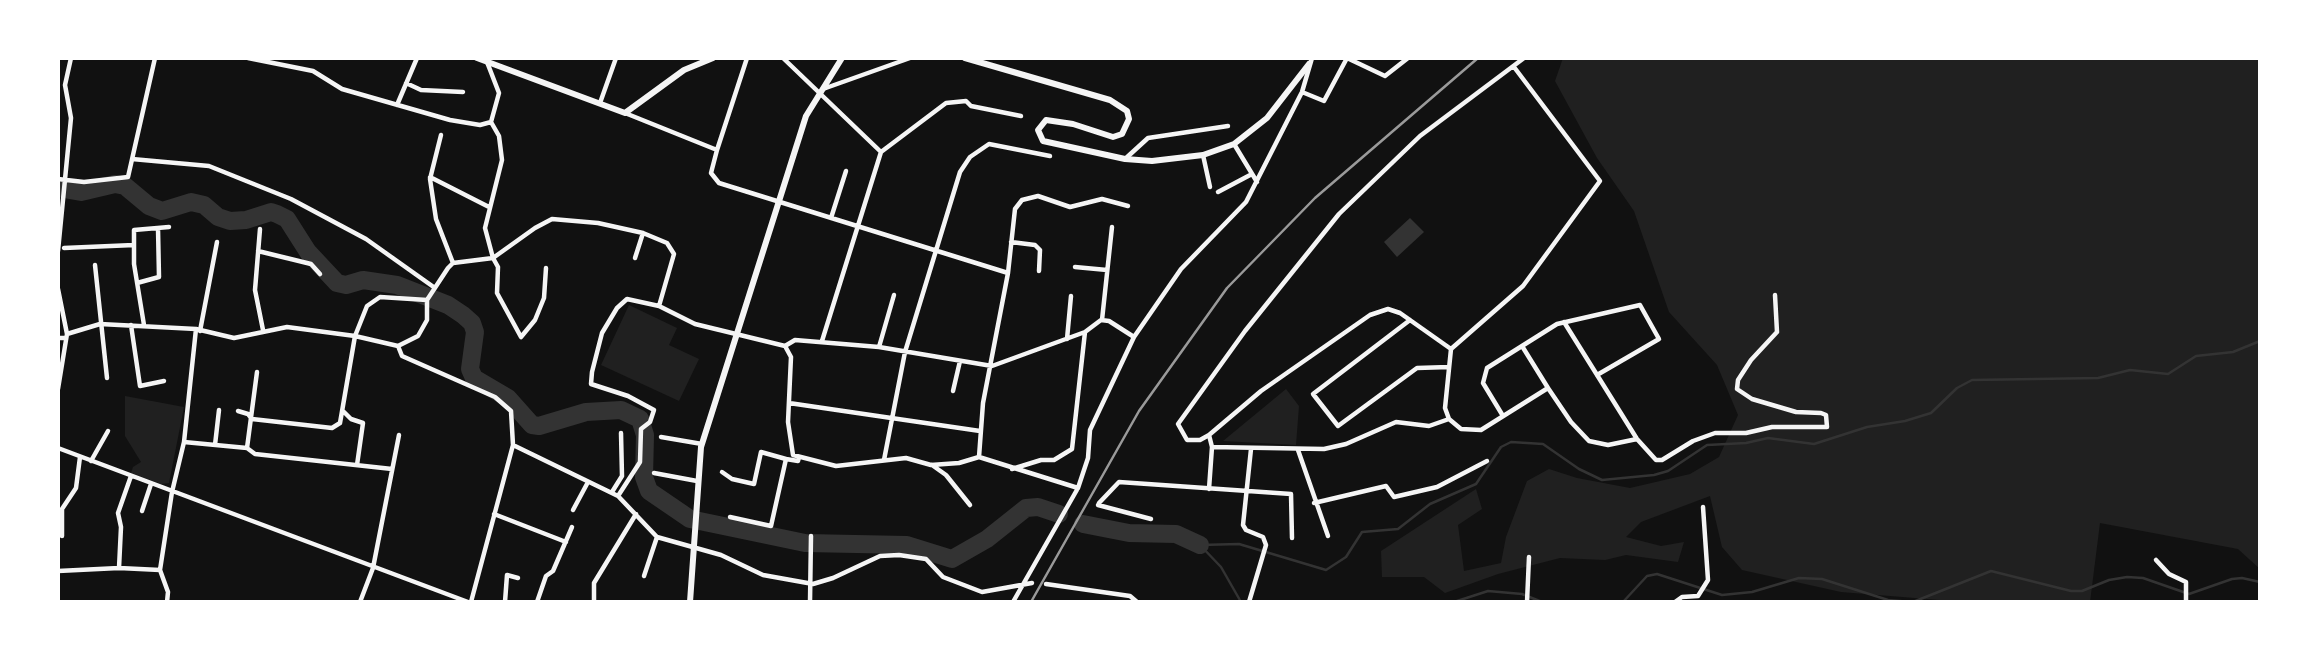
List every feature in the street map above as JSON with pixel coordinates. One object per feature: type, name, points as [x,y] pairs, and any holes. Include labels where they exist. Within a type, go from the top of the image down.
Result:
[{"type":"street","points":[[71,58],[65,85],[71,118],[61,250],[134,245]]},
{"type":"street","points":[[58,178],[65,183],[128,177],[155,58]]},
{"type":"street","points":[[248,58],[282,60],[313,71],[342,89],[397,105],[480,125],[491,122]]},
{"type":"street","points":[[397,105],[417,58]]},
{"type":"street","points":[[477,58],[717,150]]},
{"type":"street","points":[[600,103],[616,58]]},
{"type":"street","points":[[625,113],[684,70],[713,58]]},
{"type":"street","points":[[747,58],[711,173],[719,183],[1008,273]]},
{"type":"street","points":[[783,58],[881,152]]},
{"type":"street","points":[[690,602],[702,444],[806,116],[842,58]]},
{"type":"street","points":[[821,92],[910,58]]},
{"type":"street","points":[[965,58],[1110,100],[1120,106],[1129,119],[1122,134],[1113,137],[1055,120],[1041,124],[1039,137],[1052,145],[1125,159],[1152,161],[1203,155],[1234,144],[1268,118],[1311,61]]},
{"type":"street","points":[[1302,92],[1324,101],[1347,58],[1362,60],[1385,76],[1408,58]]},
{"type":"street","points":[[1451,349],[1410,320],[1388,309],[1370,314],[1261,391],[1200,440],[1187,440],[1178,424],[1245,331],[1331,224],[1420,136],[1524,58]]},
{"type":"street","points":[[487,61],[499,93],[491,122],[499,136],[502,160],[485,228],[498,267],[497,293],[521,337],[535,320],[544,298],[546,268]]},
{"type":"street","points":[[1013,602],[1078,488],[1088,458],[1090,430],[1134,337],[1181,269],[1246,202],[1302,92],[1311,61]]},
{"type":"street","points":[[1514,67],[1600,181],[1523,286],[1451,349],[1446,408],[1449,419],[1468,431],[1481,430],[1548,388]]},
{"type":"street","points":[[407,83],[421,90],[463,92]]},
{"type":"street","points":[[822,341],[881,152],[946,103],[966,101],[971,106],[1021,116]]},
{"type":"street","points":[[1125,159],[1148,138],[1228,126]]},
{"type":"street","points":[[441,135],[430,177],[436,219],[453,263]]},
{"type":"street","points":[[884,460],[890,415],[905,352],[953,191],[970,157],[989,144],[1049,156]]},
{"type":"street","points":[[1234,144],[1257,183]]},
{"type":"street","points":[[1203,155],[1210,187]]},
{"type":"street","points":[[132,159],[209,166],[291,199],[366,239],[434,289]]},
{"type":"street","points":[[831,218],[846,171]]},
{"type":"street","points":[[1218,192],[1252,174]]},
{"type":"street","points":[[430,177],[489,207]]},
{"type":"street","points":[[979,457],[980,431],[1008,273],[1015,209],[1022,200],[1030,197],[1050,199],[1070,207],[1102,199],[1113,199],[1128,206]]},
{"type":"street","points":[[58,338],[100,324],[198,330],[234,338],[287,327],[355,336],[398,346],[418,336],[427,320],[427,300],[453,263],[494,258],[552,219],[598,223],[643,233],[667,243],[674,254],[659,306]]},
{"type":"street","points":[[144,325],[137,283],[134,230],[169,227]]},
{"type":"street","points":[[1101,320],[1112,227]]},
{"type":"street","points":[[137,283],[159,277],[158,228]]},
{"type":"street","points":[[260,229],[255,290],[263,330]]},
{"type":"street","points":[[635,258],[643,233]]},
{"type":"street","points":[[167,602],[167,592],[160,570],[172,492],[184,442],[198,330],[217,242]]},
{"type":"street","points":[[1011,242],[1035,245],[1040,250],[1039,271]]},
{"type":"street","points":[[258,251],[311,264],[320,274]]},
{"type":"street","points":[[95,265],[107,378]]},
{"type":"street","points":[[1074,267],[1107,270]]},
{"type":"street","points":[[58,289],[66,336],[58,389]]},
{"type":"street","points":[[878,346],[894,295]]},
{"type":"street","points":[[1564,322],[1637,439],[1656,460],[1662,460],[1693,440],[1715,433],[1746,433],[1772,426],[1827,427],[1826,415],[1796,412],[1752,399],[1737,389],[1738,380],[1751,360],[1777,332],[1775,295]]},
{"type":"street","points":[[1067,339],[1071,296]]},
{"type":"street","points":[[238,411],[248,414],[252,419],[332,428],[340,423],[355,336],[367,306],[380,297],[427,300]]},
{"type":"street","points":[[618,496],[640,462],[641,429],[650,422],[654,410],[628,396],[591,384],[602,333],[617,308],[627,299],[659,306],[695,324],[785,346],[795,340],[878,346],[992,366],[1085,332],[1101,320],[1109,321],[1134,337]]},
{"type":"street","points":[[1503,416],[1483,383],[1483,373],[1564,322],[1640,305],[1659,339],[1597,375]]},
{"type":"street","points":[[1410,320],[1313,394],[1338,426],[1417,368],[1449,367]]},
{"type":"street","points":[[131,325],[139,386],[164,381]]},
{"type":"street","points":[[1011,469],[1041,460],[1054,460],[1072,449],[1085,332]]},
{"type":"street","points":[[58,448],[469,602],[513,445],[510,411],[506,404],[466,382],[402,355],[398,346]]},
{"type":"street","points":[[785,346],[790,357],[790,448],[793,455],[836,466],[906,458],[931,465],[946,475],[970,505]]},
{"type":"street","points":[[1522,346],[1571,422],[1589,441],[1608,445],[1637,439]]},
{"type":"street","points":[[953,391],[960,361]]},
{"type":"street","points":[[247,448],[257,372]]},
{"type":"street","points":[[789,402],[890,415],[980,431]]},
{"type":"street","points":[[215,445],[219,410]]},
{"type":"street","points":[[343,411],[351,419],[363,424],[357,465]]},
{"type":"street","points":[[1212,447],[1298,450],[1346,444],[1396,422],[1429,426],[1449,419]]},
{"type":"street","points":[[91,461],[107,431]]},
{"type":"street","points":[[612,493],[622,476],[621,433]]},
{"type":"street","points":[[360,602],[373,568],[399,435]]},
{"type":"street","points":[[1209,435],[1212,447],[1209,489]]},
{"type":"street","points":[[661,437],[702,444]]},
{"type":"street","points":[[184,442],[247,448],[255,454],[392,469]]},
{"type":"street","points":[[513,445],[618,496],[657,537],[736,561],[757,573],[810,584],[833,579],[880,556],[899,555],[926,559],[943,577],[982,592],[1032,583]]},
{"type":"street","points":[[1249,602],[1266,545],[1262,537],[1243,525],[1251,449]]},
{"type":"street","points":[[1298,450],[1314,503],[1328,536]]},
{"type":"street","points":[[723,472],[732,479],[754,484],[761,452],[798,461],[799,457]]},
{"type":"street","points":[[62,536],[62,509],[76,488],[80,457]]},
{"type":"street","points":[[931,465],[959,463],[979,457],[1078,488]]},
{"type":"street","points":[[730,517],[771,526],[786,459]]},
{"type":"street","points":[[1314,503],[1386,486],[1394,497],[1437,486],[1487,461]]},
{"type":"street","points":[[654,473],[698,481]]},
{"type":"street","points":[[119,568],[121,527],[118,513],[131,476]]},
{"type":"street","points":[[573,510],[588,482]]},
{"type":"street","points":[[1151,519],[1098,504],[1119,482],[1291,494],[1292,538]]},
{"type":"street","points":[[142,511],[151,484]]},
{"type":"street","points":[[1675,602],[1682,597],[1698,596],[1708,580],[1703,506]]},
{"type":"street","points":[[494,514],[566,542]]},
{"type":"street","points":[[594,602],[594,583],[636,514]]},
{"type":"street","points":[[537,602],[546,576],[552,571],[572,527]]},
{"type":"street","points":[[810,602],[811,536]]},
{"type":"street","points":[[644,576],[657,537]]},
{"type":"street","points":[[1527,602],[1529,557]]},
{"type":"street","points":[[2156,560],[2169,574],[2186,582],[2186,602]]},
{"type":"street","points":[[58,570],[160,570]]},
{"type":"street","points":[[505,602],[508,575],[518,578]]},
{"type":"street","points":[[1046,583],[1130,596],[1137,602]]},
{"type":"shaded area","points":[[1563,58],[2260,58],[2260,569],[2238,549],[2100,523],[2090,602],[1964,602],[1841,592],[1742,570],[1722,547],[1710,496],[1641,522],[1626,537],[1661,546],[1684,542],[1678,562],[1626,555],[1605,560],[1560,558],[1498,574],[1445,593],[1424,577],[1382,577],[1381,551],[1476,489],[1482,509],[1458,525],[1464,571],[1501,563],[1506,537],[1527,481],[1549,469],[1577,478],[1630,488],[1690,474],[1719,457],[1738,415],[1717,365],[1669,312],[1634,211],[1597,158],[1555,81]]},
{"type":"shaded area","points":[[1410,218],[1424,232],[1397,257],[1384,242]]},
{"type":"shaded area","points":[[629,305],[677,328],[669,345],[699,359],[679,401],[601,365]]},
{"type":"shaded area","points":[[1286,389],[1299,406],[1296,445],[1223,441]]},
{"type":"shaded area","points":[[125,396],[184,407],[169,483],[161,484],[131,473],[133,467],[141,462],[125,436]]},
{"type":"waterway","points":[[58,188],[81,192],[115,184],[125,186],[149,206],[162,211],[191,202],[204,205],[218,217],[230,221],[246,220],[271,212],[287,219],[308,252],[337,283],[346,285],[363,280],[397,285],[448,305],[463,315],[472,323],[475,332],[470,369],[474,378],[508,398],[532,425],[539,426],[586,412],[621,410],[640,419],[645,435],[644,477],[649,491],[690,519],[805,543],[907,545],[952,559],[987,539],[1026,508],[1038,507],[1059,514]]},
{"type":"waterway","points":[[1200,545],[1239,544],[1326,570],[1346,557],[1362,532],[1398,529],[1430,504],[1476,484],[1501,447],[1511,442],[1543,444],[1579,469],[1602,480],[1654,475],[1668,471],[1707,445],[1746,443],[1768,438],[1814,444],[1867,427],[1905,421],[1931,413],[1957,388],[1972,380],[2098,378],[2130,370],[2168,374],[2196,356],[2233,352],[2260,341]]},
{"type":"waterway","points":[[1083,524],[1129,533],[1176,534],[1200,545]]},
{"type":"waterway","points":[[1200,545],[1221,567],[1241,602]]},
{"type":"waterway","points":[[1913,602],[1991,571],[2071,591],[2082,591],[2109,580],[2127,577],[2143,578],[2189,594],[2232,579],[2260,582]]},
{"type":"waterway","points":[[1623,602],[1647,576],[1657,574],[1722,595],[1752,592],[1799,578],[1822,579],[1888,600],[1911,602]]},
{"type":"waterway","points":[[1454,602],[1488,591],[1522,594],[1542,602]]},
{"type":"railway","points":[[1031,602],[1139,411],[1227,288],[1315,198],[1478,58]]}]
